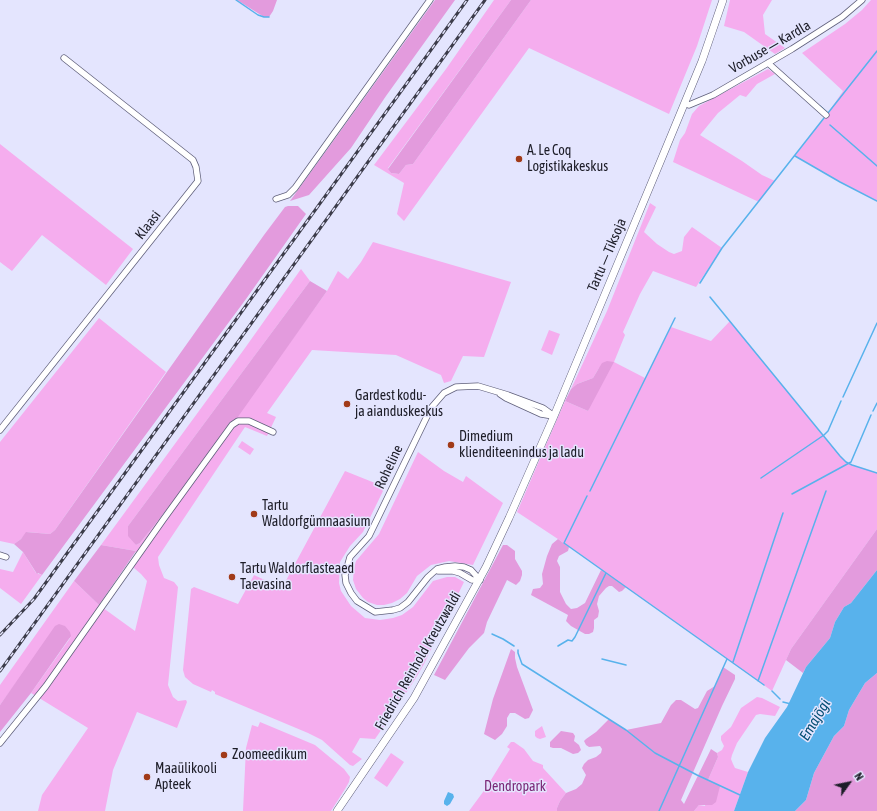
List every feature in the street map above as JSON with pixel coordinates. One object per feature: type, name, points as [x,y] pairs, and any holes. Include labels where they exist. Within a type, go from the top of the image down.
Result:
[{"type":"main road","name":"Tartu — Tiksoja","points":[[510,518],[685,103],[702,61],[723,0]]},
{"type":"main road","name":"Friedrich Reinhold Kreutzwaldi","points":[[337,811],[414,698],[480,580],[510,518]]},
{"type":"street","points":[[276,199],[288,195],[295,188],[430,0]]},
{"type":"street","name":"Vorbuse — Kardla","points":[[685,103],[689,105],[704,99],[768,63],[823,30],[842,17],[862,0]]},
{"type":"street","name":"Klaasi","points":[[0,430],[198,181],[196,167],[193,160],[64,58]]},
{"type":"street","points":[[768,63],[826,115]]},
{"type":"street","name":"Roheline","points":[[480,580],[471,570],[455,566],[445,567],[434,572],[428,577],[408,602],[400,608],[375,612],[357,601],[346,583],[345,575],[350,557],[369,536],[435,402],[444,393],[456,387],[478,386],[498,393],[541,414],[554,416]]},
{"type":"street","points":[[0,743],[46,686],[232,425],[238,421],[249,420],[273,432]]},
{"type":"street","points":[[434,572],[453,571],[472,580],[480,580]]},
{"type":"street","points":[[468,577],[470,588],[469,600]]},
{"type":"green space","points":[[494,0],[511,0],[388,168],[391,173],[399,174],[406,165],[413,164],[531,0],[712,0],[697,46],[669,114],[529,48],[404,221],[397,214],[404,183],[374,165],[446,69]]},
{"type":"green space","points":[[730,0],[772,0],[763,15],[765,34],[785,48],[775,54],[744,32],[724,26]]},
{"type":"green space","points":[[871,0],[877,0],[877,201],[795,156],[843,91],[802,53],[845,24],[862,10]]},
{"type":"green space","points":[[768,69],[775,74],[757,84],[746,97],[740,95],[718,113],[700,135],[762,175],[775,181],[759,202],[673,162],[680,140],[685,133],[692,114],[699,106]]},
{"type":"green space","points":[[0,144],[133,249],[106,285],[42,235],[12,271],[0,262]]},
{"type":"green space","points":[[650,203],[656,207],[644,232],[657,244],[669,252],[674,254],[682,251],[684,237],[692,227],[722,248],[696,287],[653,271],[640,294],[623,332],[625,335],[614,362],[645,378],[671,327],[711,341],[730,321],[840,456],[852,465],[877,473],[877,529],[791,649],[772,691],[564,543],[517,512],[565,401],[588,411],[599,368],[593,378],[577,384],[571,389],[607,311]]},
{"type":"green space","points":[[373,242],[511,282],[484,357],[463,356],[451,381],[444,383],[441,375],[396,355],[312,350],[267,413],[276,417],[267,436],[245,427],[158,557],[159,565],[164,578],[174,582],[178,587],[168,685],[173,697],[178,701],[186,700],[187,702],[177,728],[137,712],[113,770],[105,811],[38,811],[42,795],[88,728],[31,693],[71,637],[16,683],[0,705],[0,685],[74,581],[99,605],[135,631],[147,581],[134,568],[136,551],[101,545],[301,269],[310,281],[128,526],[136,545],[140,543],[189,482],[327,291],[338,271],[348,279],[361,262]]},
{"type":"green space","points":[[99,318],[166,372],[55,530],[50,534],[27,532],[14,544],[0,541],[0,442]]},
{"type":"green space","points":[[549,330],[560,334],[552,355],[541,350]]},
{"type":"green space","points":[[242,441],[254,449],[250,455],[238,447]]},
{"type":"green space","points":[[418,452],[444,471],[463,482],[466,476],[503,503],[473,565],[449,561],[431,565],[417,576],[407,593],[400,599],[392,603],[377,605],[368,602],[356,589],[353,580],[354,568],[356,561],[379,534]]},
{"type":"green space","points":[[345,471],[380,485],[383,491],[363,532],[350,546],[340,562],[339,583],[341,591],[351,606],[365,618],[380,620],[393,618],[402,615],[413,607],[433,581],[447,577],[455,577],[464,582],[424,664],[397,707],[375,739],[360,738],[352,752],[362,759],[353,766],[322,740],[215,694],[212,690],[211,692],[193,684],[185,677],[183,670],[191,589],[194,587],[238,604],[254,575],[282,588]]},
{"type":"green space","points":[[23,552],[36,573],[42,575],[21,604],[0,588],[0,569],[13,572]]},
{"type":"green space","points":[[757,697],[780,707],[775,716],[760,714],[756,715],[737,743],[731,759],[735,768],[748,772],[734,811],[694,811],[699,805],[705,806],[708,780],[718,757],[717,753],[722,750],[724,746],[721,736],[731,727],[741,708]]},
{"type":"green space","points":[[260,722],[315,745],[344,769],[350,777],[349,782],[331,811],[243,811],[246,748],[252,725],[258,727]]},
{"type":"green space","points":[[542,726],[546,737],[540,739],[535,736],[535,731]]},
{"type":"green space","name":"Dendropark","points":[[511,742],[514,742],[524,749],[533,761],[543,765],[543,768],[566,793],[560,801],[557,811],[469,811],[486,788],[510,749],[507,747]]},
{"type":"green space","points":[[391,753],[404,762],[387,787],[374,778]]},
{"type":"shaded area","points":[[237,0],[277,0],[269,17],[264,17]]},
{"type":"shaded area","points":[[435,0],[455,0],[386,96],[351,148],[309,195],[290,201]]},
{"type":"shaded area","points":[[511,0],[531,0],[413,164],[406,165],[399,174],[391,173],[388,169]]},
{"type":"shaded area","points":[[298,206],[306,214],[246,299],[42,575],[37,574],[23,552],[14,544],[21,539],[26,532],[50,534],[55,530],[264,235],[285,207]]},
{"type":"shaded area","points":[[310,281],[327,291],[235,421],[189,482],[140,543],[136,545],[128,536],[128,526]]},
{"type":"shaded area","points":[[607,361],[614,362],[588,411],[565,401],[571,389],[577,384],[593,378],[602,363]]},
{"type":"shaded area","points":[[877,529],[877,570],[851,603],[844,607],[835,622],[830,638],[806,667],[803,673],[786,660],[791,649]]},
{"type":"shaded area","points":[[558,539],[569,547],[568,551],[559,556],[557,561],[560,567],[560,592],[566,604],[571,609],[577,608],[585,603],[601,570],[626,587],[619,592],[612,586],[609,586],[599,596],[597,604],[599,611],[598,617],[594,620],[593,632],[589,634],[585,634],[571,626],[566,621],[568,615],[531,595],[533,589],[540,588],[543,584],[542,574],[547,556],[552,544]]},
{"type":"shaded area","points":[[101,545],[136,551],[99,605],[74,581]]},
{"type":"shaded area","points":[[503,545],[507,545],[515,551],[515,559],[522,571],[520,581],[516,585],[507,580],[487,622],[484,633],[469,648],[445,680],[434,675]]},
{"type":"shaded area","points":[[59,624],[65,626],[70,632],[71,636],[31,693],[0,732],[0,705],[55,626]]},
{"type":"shaded area","points":[[511,649],[515,652],[517,667],[533,710],[529,718],[525,719],[515,713],[510,713],[507,718],[507,726],[502,734],[495,740],[484,734],[493,699]]},
{"type":"shaded area","points":[[723,667],[735,675],[735,679],[681,800],[684,804],[711,749],[717,753],[718,757],[708,780],[720,786],[716,802],[712,805],[699,805],[694,811],[557,811],[560,801],[566,793],[576,789],[582,784],[586,775],[582,768],[584,764],[601,753],[602,749],[600,746],[589,747],[584,741],[609,719],[626,730],[661,723],[671,705],[676,700],[681,700],[695,709],[698,708],[707,691],[715,686]]},
{"type":"shaded area","points":[[877,673],[877,811],[795,811],[806,800],[814,773],[834,736],[844,726],[849,710],[865,683]]},
{"type":"shaded area","points":[[561,731],[573,733],[575,736],[574,741],[579,745],[581,750],[578,753],[573,754],[561,748],[550,747],[550,742]]},
{"type":"water","name":"Emajõgi","points":[[877,570],[877,673],[865,683],[849,710],[844,726],[834,736],[814,773],[806,800],[795,811],[734,811],[748,772],[765,738],[787,707],[806,667],[830,638],[835,622],[844,607],[851,603]]},
{"type":"water","points":[[448,792],[453,794],[454,797],[447,806],[444,804],[444,801]]},
{"type":"waterway","points":[[236,0],[258,15],[269,17]]},
{"type":"waterway","points":[[820,106],[828,113],[877,51]]},
{"type":"waterway","points":[[700,283],[722,248],[824,118]]},
{"type":"waterway","points":[[830,125],[877,166]]},
{"type":"waterway","points":[[795,156],[877,201]]},
{"type":"waterway","points":[[710,297],[840,456],[852,465],[877,473]]},
{"type":"waterway","points":[[590,491],[675,318]]},
{"type":"waterway","points":[[843,397],[877,323]]},
{"type":"waterway","points":[[761,478],[824,435],[828,431],[841,401]]},
{"type":"waterway","points":[[873,411],[877,403]]},
{"type":"waterway","points":[[792,494],[851,462],[871,415]]},
{"type":"waterway","points":[[758,681],[826,491]]},
{"type":"waterway","points":[[587,496],[564,543],[764,685]]},
{"type":"waterway","points":[[733,662],[783,513]]},
{"type":"waterway","points":[[558,646],[568,640],[572,641],[575,637],[606,573]]},
{"type":"waterway","points":[[492,634],[514,646]]},
{"type":"waterway","points":[[518,650],[522,664],[626,730],[655,753],[740,795]]},
{"type":"waterway","points":[[602,659],[626,665]]},
{"type":"waterway","points":[[659,811],[727,659]]},
{"type":"waterway","points":[[772,691],[780,699]]},
{"type":"waterway","points":[[783,702],[791,704]]},
{"type":"railway","points":[[0,635],[34,599],[467,0]]},
{"type":"railway","points":[[0,671],[485,0]]},
{"type":"place","name":"A. Le Coq Logistikakeskus","points":[[519,159]]},
{"type":"place","name":"Gardest kodu- ja aianduskeskus","points":[[347,404]]},
{"type":"place","name":"Dimedium klienditeenindus ja ladu","points":[[451,445]]},
{"type":"place","name":"Tartu Waldorfgümnaasium","points":[[254,514]]},
{"type":"place","name":"Tartu Waldorflasteaed Taevasina","points":[[232,577]]},
{"type":"place","name":"Zoomeedikum","points":[[224,755]]},
{"type":"place","name":"Maaülikooli Apteek","points":[[147,777]]}]
